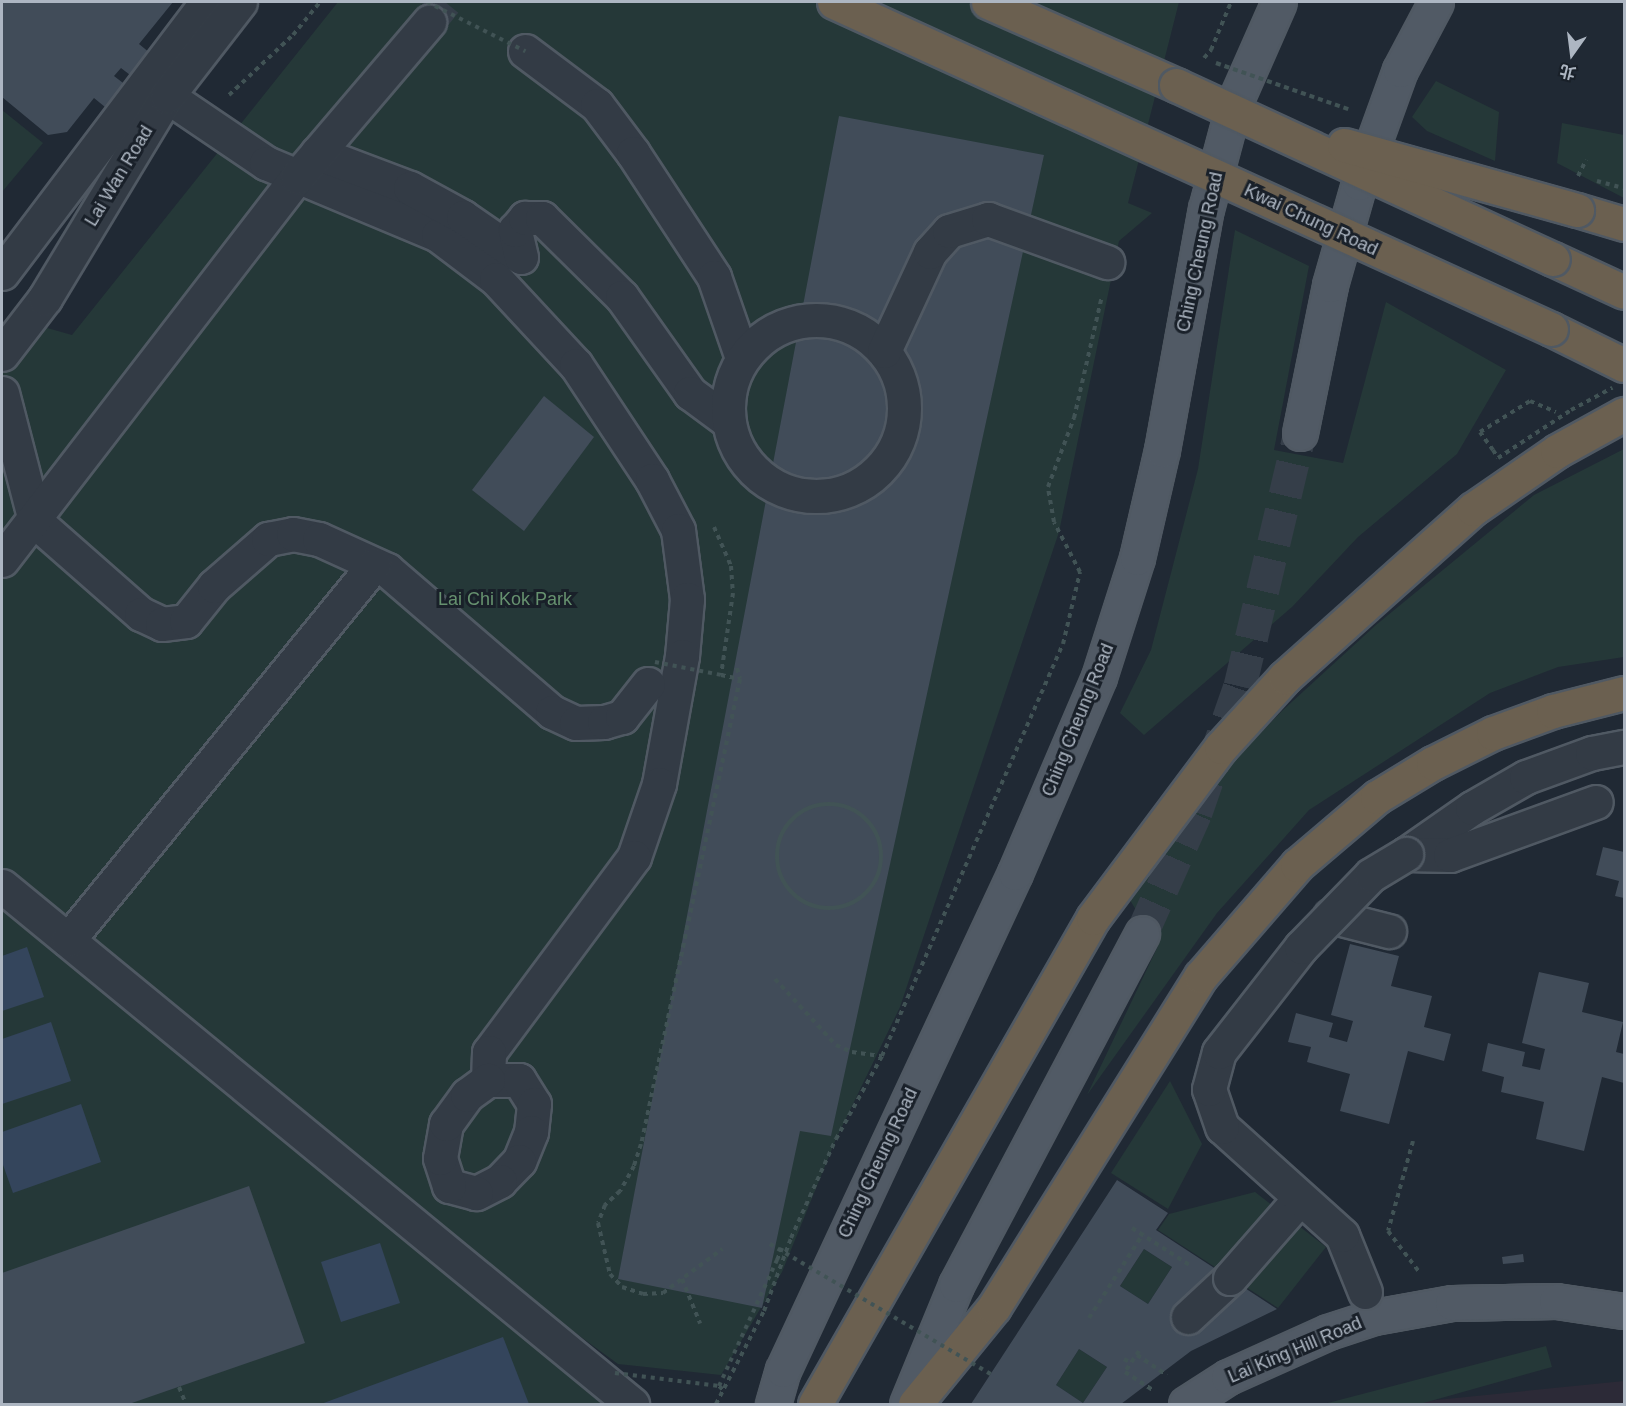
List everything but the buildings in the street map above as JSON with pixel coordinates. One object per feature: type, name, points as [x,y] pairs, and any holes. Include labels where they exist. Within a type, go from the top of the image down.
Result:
[{"type":"highway","name":"Kwai Chung Road","points":[[834,2],[1551,329],[1620,389]]},
{"type":"highway","points":[[988,2],[1284,132],[1624,292]]},
{"type":"highway","points":[[1284,132],[1385,154],[1624,224]]},
{"type":"highway","points":[[815,1404],[961,1154],[1040,1007],[1093,918],[1131,865],[1258,705],[1339,627],[1620,389]]},
{"type":"highway","points":[[915,1404],[994,1306],[1201,976],[1297,865],[1377,797],[1433,763],[1503,729],[1553,711],[1624,693]]},
{"type":"main road","name":"Ching Cheung Road","points":[[773,1404],[783,1370],[1015,873],[1099,677],[1137,558],[1162,450],[1206,209],[1228,125],[1252,60],[1279,2]]},
{"type":"main road","points":[[1300,433],[1330,285],[1359,183],[1400,70],[1436,2]]},
{"type":"main road","points":[[907,1404],[956,1285],[1142,933]]},
{"type":"main road","name":"Lai King Hill Road","points":[[1178,1391],[1228,1377],[1328,1332],[1370,1305],[1556,1300],[1624,1311]]},
{"type":"street","name":"Lai Wan Road","points":[[2,273],[207,2]]},
{"type":"street","name":"Lai Wan Road","points":[[2,354],[45,298],[167,96],[240,2]]},
{"type":"street","points":[[2,560],[35,521],[307,165],[428,12]]},
{"type":"street","points":[[525,51],[597,105],[633,153],[714,277],[742,358]]},
{"type":"street","points":[[167,96],[266,163],[307,165],[410,188],[463,217],[521,256],[515,230],[525,218],[542,218],[622,297],[690,393],[728,421]]},
{"type":"street","points":[[307,165],[374,206],[438,235],[496,279],[576,365],[618,426],[678,530],[685,566],[687,599],[680,668],[659,784],[634,857],[489,1052],[488,1080]]},
{"type":"street","points":[[884,351],[930,252],[949,231],[988,219],[1107,262]]},
{"type":"street","points":[[828,320],[859,330],[884,351],[901,379],[906,411],[904,422],[899,443],[880,470],[853,489],[821,497],[789,493],[770,483],[739,452],[728,421],[729,388],[742,358],[765,335],[795,322],[828,320]]},
{"type":"street","points":[[2,393],[35,521],[141,614],[162,624],[186,621],[214,586],[268,539],[293,534],[319,539],[387,570],[552,712],[576,723],[604,722],[622,717],[652,673]]},
{"type":"street","points":[[68,940],[374,565]]},
{"type":"street","points":[[1370,1305],[1342,1235],[1222,1127],[1209,1089],[1219,1052],[1337,918],[1371,875],[1406,854],[1483,816],[1593,779],[1624,747]]},
{"type":"street","points":[[1483,816],[1526,777],[1593,779]]},
{"type":"street","points":[[2,886],[632,1404]]},
{"type":"street","points":[[1337,918],[1389,931]]},
{"type":"street","points":[[1188,1317],[1230,1278],[1300,1198]]},
{"type":"path","points":[[202,120],[292,35],[320,2]]},
{"type":"path","points":[[1211,50],[1231,2]]},
{"type":"path","points":[[428,12],[525,51]]},
{"type":"path","points":[[716,1404],[764,1311],[791,1238],[836,1139],[882,1056],[1064,644],[1080,572],[1054,522],[1048,487],[1074,418],[1107,262]]},
{"type":"path","points":[[1572,418],[1530,401],[1480,432],[1498,458],[1571,410],[1620,389]]},
{"type":"path","points":[[737,668],[740,679]]},
{"type":"path","points":[[652,673],[721,675]]},
{"type":"path","points":[[844,806],[858,813],[878,838],[879,871],[872,885],[861,897],[839,906],[814,906],[799,899],[780,873],[779,841],[786,826],[812,807],[844,806]]},
{"type":"path","points":[[775,979],[836,1045],[852,1052],[882,1056]]},
{"type":"path","points":[[1413,1142],[1388,1231],[1418,1271]]},
{"type":"path","points":[[1132,1228],[1179,1258]]},
{"type":"path","points":[[1089,1318],[1143,1234]]},
{"type":"path","points":[[770,1244],[782,1248],[991,1374]]},
{"type":"path","points":[[719,1386],[782,1248]]},
{"type":"path","points":[[682,1279],[700,1323]]},
{"type":"path","points":[[1153,1390],[1125,1372],[1138,1353],[1178,1391]]},
{"type":"path","points":[[1124,1359],[1131,1364]]},
{"type":"path","points":[[615,1373],[719,1386],[724,1391]]},
{"type":"path","points":[[179,1387],[186,1404]]},
{"type":"shaded area","points":[[1624,1381],[1624,1404],[1396,1404]]},
{"type":"green space","name":"Lai Chi Kok Park","points":[[338,2],[1179,2],[1128,203],[1152,213],[1119,241],[1059,532],[900,1007],[836,1139],[782,1272],[721,1375],[618,1364],[466,1253],[614,1404],[2,1404],[2,358],[33,324],[72,335]]},
{"type":"green space","points":[[1436,81],[1499,112],[1495,161],[1427,131],[1412,117]]},
{"type":"green space","points":[[2,110],[43,143],[2,192]]},
{"type":"green space","points":[[1562,123],[1624,135],[1624,198],[1557,163]]},
{"type":"green space","points":[[1235,230],[1309,266],[1274,450],[1343,463],[1386,302],[1506,370],[1457,454],[1358,537],[1292,607],[1144,735],[1120,713],[1151,650],[1198,469]]},
{"type":"green space","points":[[1624,449],[1624,657],[1558,667],[1490,693],[1309,810],[1217,913],[1087,1095],[1158,946],[1125,892],[1214,781],[1282,711],[1376,625],[1534,495]]},
{"type":"green space","points":[[1170,1081],[1202,1144],[1168,1209],[1111,1173]]},
{"type":"green space","points":[[1255,1192],[1326,1247],[1278,1308],[1158,1230],[1169,1214]]},
{"type":"green space","points":[[1144,1249],[1172,1267],[1148,1304],[1120,1286]]},
{"type":"green space","points":[[1546,1346],[1552,1367],[1420,1404],[1324,1404]]},
{"type":"green space","points":[[1079,1349],[1107,1367],[1083,1403],[1056,1385]]},
{"type":"water","points":[[27,947],[44,997],[2,1011],[2,956]]},
{"type":"water","points":[[51,1022],[71,1081],[2,1104],[2,1039]]},
{"type":"water","points":[[81,1104],[101,1162],[13,1193],[2,1162],[2,1132]]},
{"type":"water","points":[[380,1243],[400,1303],[341,1322],[321,1262]]},
{"type":"water","points":[[503,1337],[529,1404],[321,1404]]},
{"type":"tunnel","points":[[429,22],[445,2]]},
{"type":"tunnel","points":[[1142,933],[1196,812],[1240,686],[1300,433]]}]
